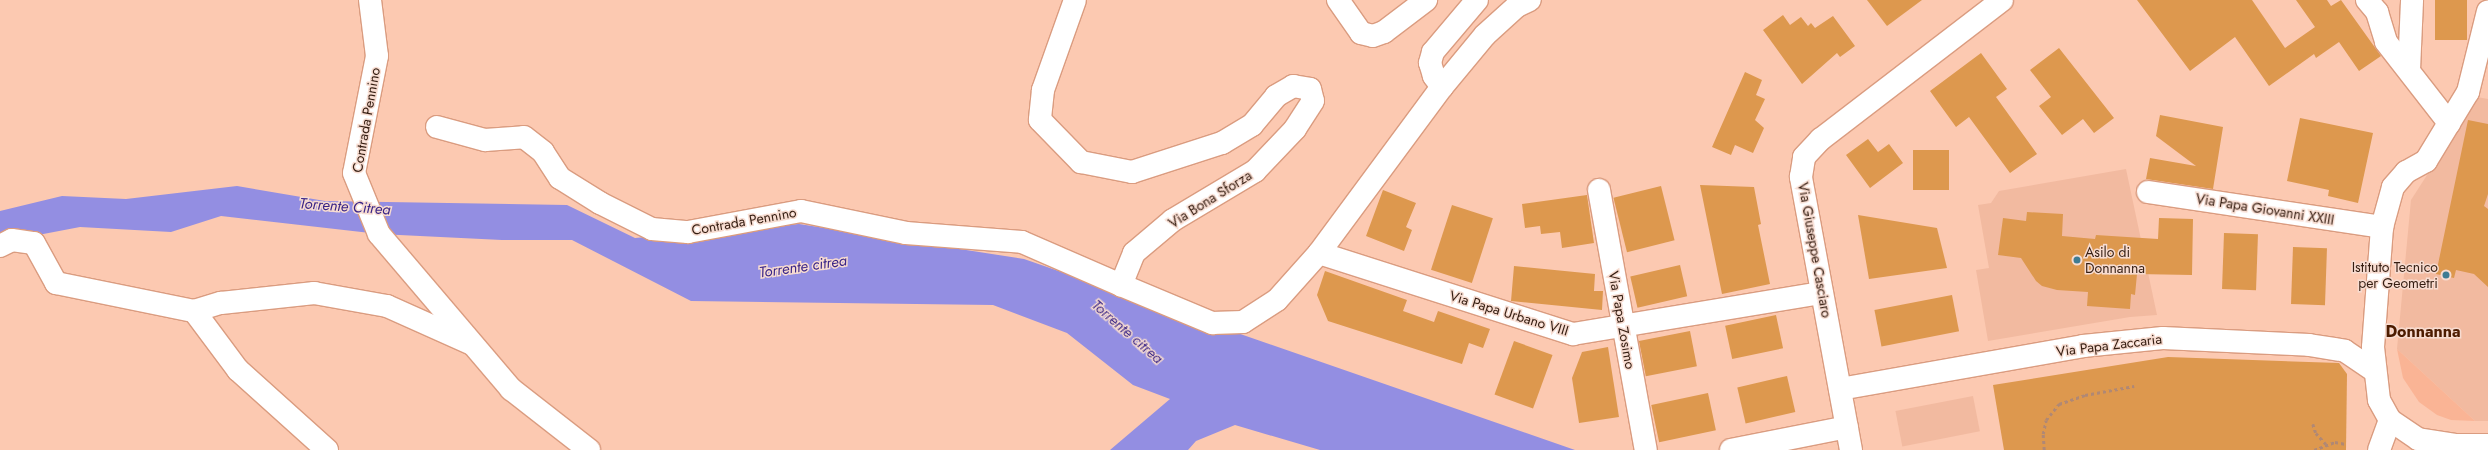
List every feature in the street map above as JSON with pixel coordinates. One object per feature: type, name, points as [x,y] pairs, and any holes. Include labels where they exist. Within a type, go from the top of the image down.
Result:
[{"type":"street","name":"Contrada Pennino","points":[[370,0],[377,56],[354,173],[379,234],[511,389],[589,450]]},
{"type":"street","name":"Via Bona Sforza","points":[[1075,0],[1043,90],[1040,120],[1082,162],[1132,172],[1222,143],[1252,124],[1276,96],[1293,86],[1310,89],[1314,102],[1295,129],[1255,171],[1173,220],[1134,253],[1121,285]]},
{"type":"street","points":[[1338,0],[1361,33],[1373,36],[1384,32],[1426,0]]},
{"type":"street","points":[[1442,87],[1434,76],[1430,63],[1433,52],[1477,0]]},
{"type":"street","points":[[1121,285],[1212,323],[1243,322],[1277,300],[1319,253],[1442,87],[1485,35],[1517,6],[1530,0]]},
{"type":"street","name":"Via Giuseppe Casciaro","points":[[1851,450],[1801,177],[1804,157],[1821,139],[2002,0]]},
{"type":"street","points":[[2367,0],[2377,12],[2386,42],[2450,123]]},
{"type":"street","points":[[2409,70],[2412,0]]},
{"type":"street","points":[[2488,12],[2468,92],[2426,161],[2406,172],[2393,187],[2382,227],[2373,347],[2379,400],[2390,420],[2418,439],[2457,445],[2488,445]]},
{"type":"street","name":"Contrada Pennino","points":[[437,127],[485,140],[524,137],[543,152],[560,178],[600,203],[652,230],[688,232],[800,211],[906,233],[1022,242],[1121,285]]},
{"type":"street","name":"Via Papa Zosimo","points":[[1599,190],[1646,450]]},
{"type":"street","name":"Via Papa Giovanni XXIII","points":[[2148,192],[2382,227]]},
{"type":"street","name":"Contrada Pennino","points":[[0,246],[12,240],[34,243],[56,283],[194,311],[220,304],[314,293],[387,306],[475,345]]},
{"type":"street","name":"Via Papa Urbano VIII","points":[[1319,253],[1573,334],[1623,327],[1822,293]]},
{"type":"street","points":[[194,311],[238,370],[327,450]]},
{"type":"street","name":"Via Papa Zaccaria","points":[[1840,389],[2083,346],[2163,338],[2309,345],[2345,351],[2375,370]]},
{"type":"street","points":[[2379,450],[2390,420]]},
{"type":"street","points":[[1731,450],[1846,427]]},
{"type":"path","points":[[2044,450],[2043,434],[2046,420],[2059,404],[2085,395],[2134,386]]},
{"type":"path","points":[[2313,424],[2316,433],[2326,444]]},
{"type":"path","points":[[2314,450],[2326,444],[2346,444]]},
{"type":"shaded area","name":"Istituto Tecnico per Geometri","points":[[2477,97],[2488,99],[2488,421],[2475,421],[2397,349],[2411,200]]},
{"type":"shaded area","points":[[2126,169],[2157,315],[2130,317],[1988,341],[1976,270],[1989,268],[1978,205],[1991,203],[1999,191]]},
{"type":"shaded area","points":[[2397,349],[2475,421],[2451,420],[2437,415],[2419,402],[2403,378]]},
{"type":"shaded area","points":[[1973,396],[1980,431],[1902,446],[1895,411]]},
{"type":"water","points":[[237,186],[325,201],[567,205],[635,238],[799,224],[1024,259],[1575,450],[1320,450],[1235,425],[1196,441],[1188,450],[1110,450],[1170,399],[1133,385],[1067,333],[993,305],[691,301],[572,240],[502,240],[379,234],[221,216],[171,232],[80,227],[12,240],[0,246],[0,211],[62,196],[126,199]]},
{"type":"building","points":[[1867,0],[1922,0],[1887,26]]},
{"type":"building","points":[[2137,0],[2252,0],[2285,48],[2315,27],[2296,0],[2327,0],[2331,6],[2341,0],[2381,56],[2359,71],[2339,42],[2316,58],[2314,54],[2269,86],[2235,37],[2190,71]]},
{"type":"building","points":[[2435,0],[2467,0],[2467,40],[2435,40]]},
{"type":"building","points":[[1783,15],[1790,25],[1801,17],[1808,26],[1811,23],[1815,28],[1833,16],[1855,46],[1840,57],[1837,53],[1802,84],[1763,30]]},
{"type":"building","points":[[2059,48],[2114,118],[2094,133],[2083,119],[2062,135],[2039,106],[2051,97],[2030,70]]},
{"type":"building","points":[[1981,53],[2007,89],[1996,97],[2037,154],[2010,173],[1969,117],[1956,127],[1930,91]]},
{"type":"building","points":[[1745,72],[1762,80],[1756,95],[1765,99],[1755,120],[1764,128],[1753,153],[1735,145],[1731,155],[1712,147]]},
{"type":"building","points":[[2160,115],[2223,127],[2213,189],[2146,179],[2150,158],[2196,166],[2156,136]]},
{"type":"building","points":[[2300,118],[2373,133],[2358,203],[2328,196],[2329,190],[2287,181]]},
{"type":"building","points":[[2468,120],[2488,124],[2488,194],[2484,206],[2488,209],[2488,287],[2474,274],[2456,270],[2454,278],[2436,274]]},
{"type":"building","points":[[1868,139],[1878,152],[1889,144],[1903,163],[1870,188],[1846,155]]},
{"type":"building","points":[[1913,150],[1949,150],[1949,190],[1913,190]]},
{"type":"building","points":[[1700,185],[1754,187],[1761,224],[1758,225],[1770,284],[1722,294]]},
{"type":"building","points":[[1661,186],[1675,240],[1627,252],[1613,198]]},
{"type":"building","points":[[1383,190],[1416,203],[1406,227],[1412,230],[1404,251],[1366,236]]},
{"type":"building","points":[[1587,195],[1594,243],[1562,248],[1560,232],[1541,234],[1540,226],[1525,228],[1522,204]]},
{"type":"building","points":[[1452,205],[1493,218],[1472,283],[1431,270]]},
{"type":"building","name":"Asilo di Donnanna","points":[[2027,212],[2063,214],[2062,236],[2095,239],[2096,235],[2158,239],[2159,218],[2193,219],[2192,275],[2137,274],[2135,295],[2131,294],[2130,309],[2087,306],[2088,292],[2057,290],[2042,286],[2036,281],[2021,258],[1998,255],[2003,218],[2026,221]]},
{"type":"building","points":[[1858,215],[1937,228],[1947,268],[1869,279]]},
{"type":"building","points":[[2224,233],[2258,234],[2256,290],[2222,289]]},
{"type":"building","points":[[2293,247],[2327,248],[2325,305],[2291,304]]},
{"type":"building","points":[[1680,265],[1687,296],[1638,308],[1630,276]]},
{"type":"building","points":[[1514,266],[1595,274],[1594,291],[1603,291],[1602,310],[1511,301]]},
{"type":"building","points":[[1325,271],[1407,300],[1403,311],[1434,322],[1438,311],[1490,329],[1483,348],[1469,343],[1462,364],[1328,321],[1317,295]]},
{"type":"building","points":[[1952,295],[1959,331],[1882,346],[1874,310]]},
{"type":"building","points":[[1776,315],[1783,348],[1732,359],[1725,326]]},
{"type":"building","points":[[1690,331],[1697,366],[1646,376],[1639,341]]},
{"type":"building","points":[[1514,341],[1553,355],[1533,409],[1495,395]]},
{"type":"building","points":[[1608,347],[1619,417],[1579,423],[1572,378],[1582,352]]},
{"type":"building","points":[[2168,357],[2339,363],[2347,374],[2346,450],[2004,450],[1993,385]]},
{"type":"building","points":[[1787,376],[1795,412],[1746,424],[1737,387]]},
{"type":"building","points":[[1708,393],[1716,430],[1659,442],[1651,405]]},
{"type":"place","name":"Asilo di Donnanna","points":[[2077,260]]},
{"type":"place","name":"Istituto Tecnico per Geometri","points":[[2446,275]]},
{"type":"district","name":"Donnanna","points":[[2423,332]]},
{"type":"water label","name":"Torrente Citrea","points":[[345,207]]},
{"type":"water label","name":"Torrente citrea","points":[[803,267]]},
{"type":"water label","name":"Torrente citrea","points":[[1127,332]]}]
